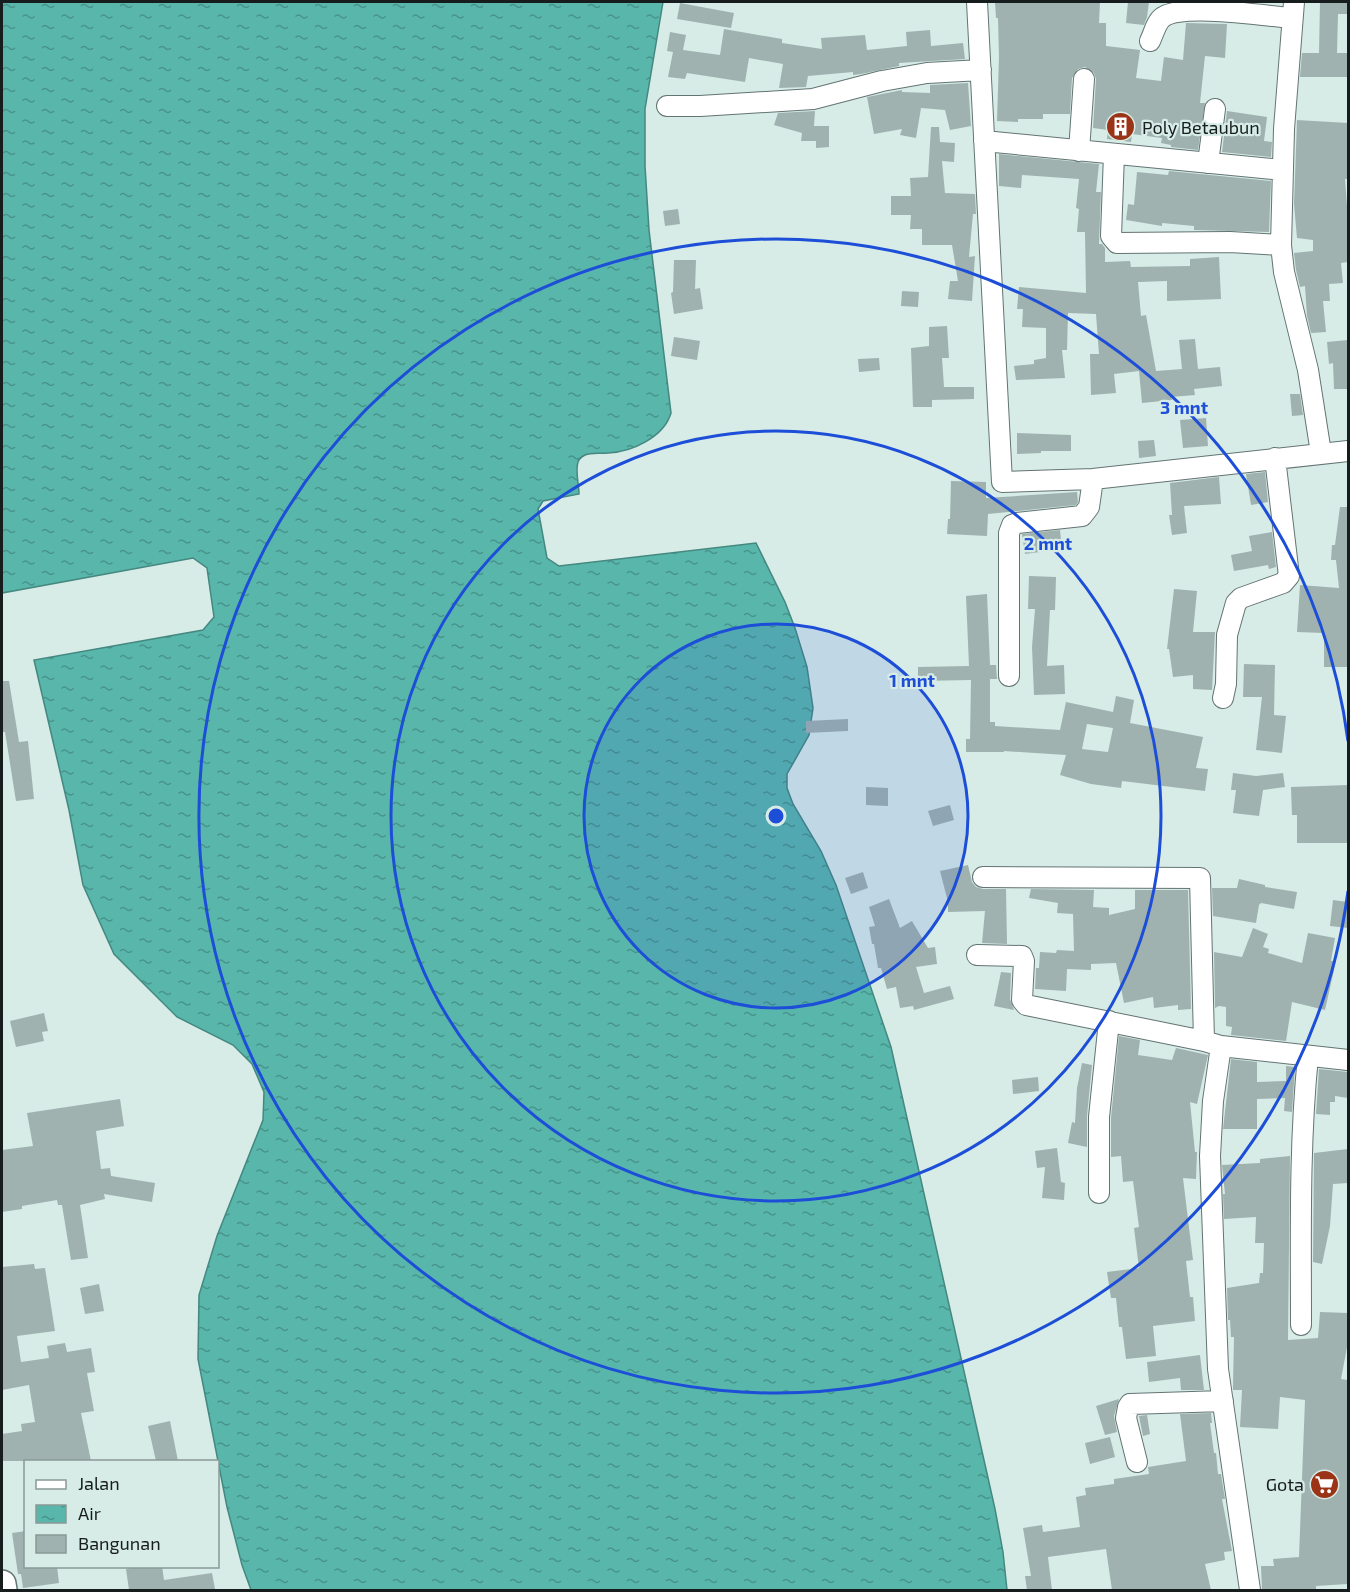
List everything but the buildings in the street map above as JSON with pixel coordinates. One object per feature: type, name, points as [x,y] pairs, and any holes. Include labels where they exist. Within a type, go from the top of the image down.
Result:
[{"type":"street","points":[[977,2],[1002,482],[1093,479],[1348,451]]},
{"type":"street","points":[[1150,41],[1162,17],[1180,11],[1293,10],[1288,66],[1281,245],[1284,272],[1308,370],[1321,453]]},
{"type":"street","points":[[667,106],[813,99],[882,81],[927,73],[981,70]]},
{"type":"street","points":[[1079,151],[1084,78]]},
{"type":"street","points":[[1208,163],[1215,109]]},
{"type":"street","points":[[984,141],[1283,170]]},
{"type":"street","points":[[1114,154],[1111,236],[1112,240],[1117,243],[1230,242],[1281,245]]},
{"type":"street","points":[[1223,698],[1226,684],[1227,635],[1236,603],[1241,598],[1283,583],[1289,576],[1275,458]]},
{"type":"street","points":[[1009,676],[1008,533],[1010,528],[1017,522],[1082,516],[1089,507],[1093,479]]},
{"type":"street","points":[[983,877],[1200,878],[1213,1044],[1210,1156],[1218,1369],[1250,1590]]},
{"type":"street","points":[[977,954],[1022,956],[1024,961],[1022,1000],[1026,1005],[1213,1044],[1348,1060]]},
{"type":"street","points":[[1099,1193],[1099,1117],[1109,1021]]},
{"type":"street","points":[[1300,1325],[1300,1191],[1308,1056]]},
{"type":"street","points":[[1137,1462],[1126,1418],[1130,1404],[1223,1401]]},
{"type":"street","points":[[2,1585],[3,1590]]},
{"type":"water","points":[[2,2],[663,2],[645,109],[645,166],[649,230],[671,413],[662,429],[646,442],[627,450],[588,454],[581,458],[577,469],[579,494],[543,501],[538,509],[547,558],[559,566],[756,543],[785,602],[807,667],[813,708],[809,735],[787,774],[787,788],[793,804],[821,851],[836,885],[891,1047],[995,1509],[1007,1590],[251,1590],[227,1507],[198,1359],[199,1295],[217,1236],[263,1120],[264,1092],[252,1064],[233,1045],[177,1017],[114,954],[83,885],[69,810],[34,660],[203,630],[214,617],[207,568],[193,558],[2,593]]},
{"type":"place","name":"Poly Betaubun","points":[[1121,127]]},
{"type":"place","name":"Gota","points":[[1325,1484]]}]
